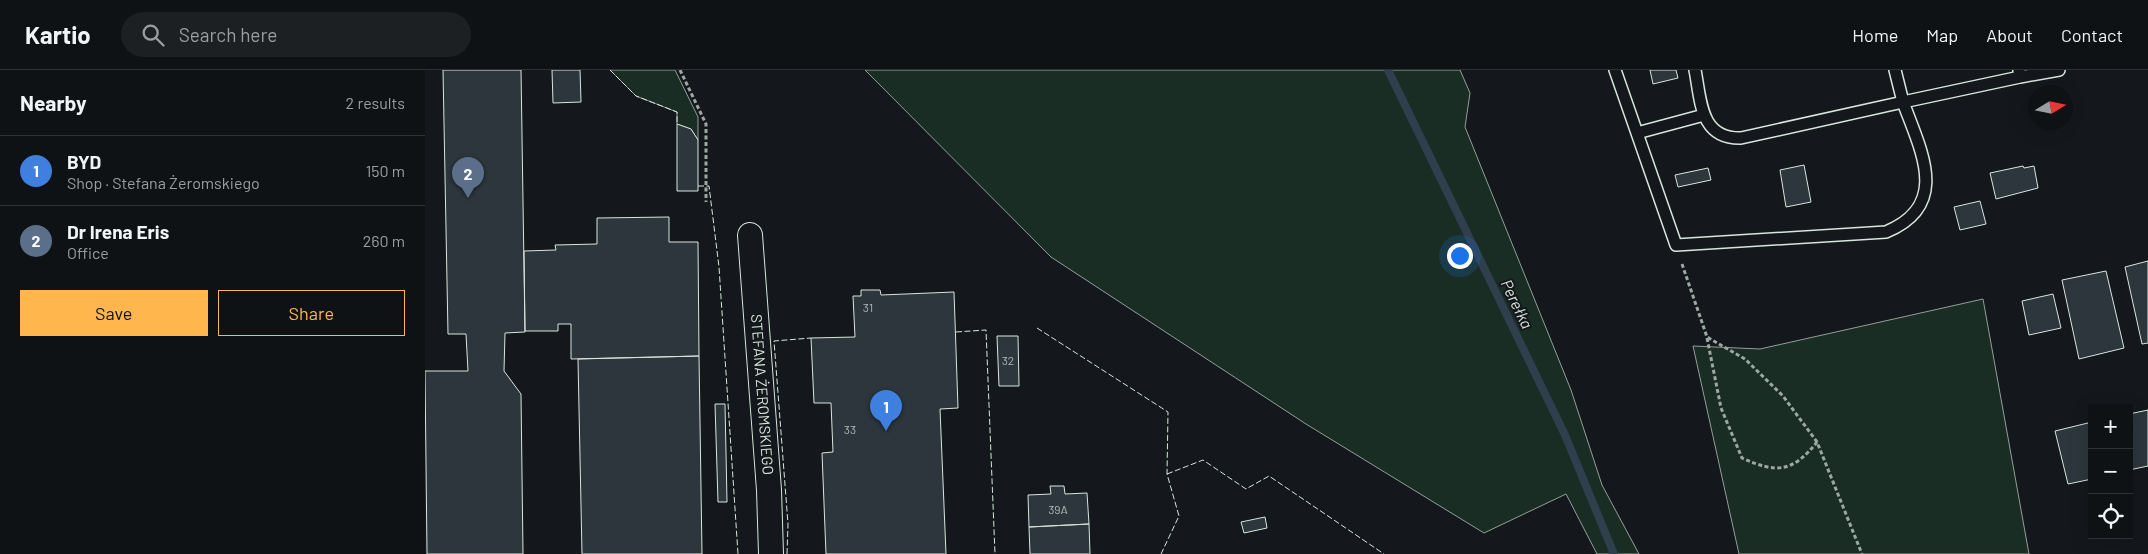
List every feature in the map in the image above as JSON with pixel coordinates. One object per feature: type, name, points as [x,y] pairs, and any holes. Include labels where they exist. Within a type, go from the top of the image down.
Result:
[{"type":"street","name":"STEFANA ŻEROMSKIEGO","points":[[750,235],[768,480],[771,554]]},
{"type":"lane","points":[[1615,70],[1676,245],[1886,232],[1897,227],[1921,207],[1925,194],[1926,174],[1895,70]]},
{"type":"lane","points":[[1695,70],[1704,115],[1709,125],[1727,138],[1741,138],[1903,102],[2019,73],[2059,70]]},
{"type":"lane","points":[[1637,133],[1704,115]]},
{"type":"path","points":[[680,70],[706,124],[706,202]]},
{"type":"path","points":[[1676,245],[1707,337],[1721,408],[1742,458],[1762,467],[1792,465],[1804,458],[1817,442]]},
{"type":"path","points":[[1707,337],[1745,360],[1783,396],[1817,442],[1862,554]]},
{"type":"green space","points":[[610,70],[675,70],[698,117],[698,140],[691,129],[677,124],[677,112],[636,96]]},
{"type":"green space","points":[[865,70],[1460,70],[1470,93],[1465,127],[1571,390],[1602,485],[1639,554],[1597,554],[1566,494],[1484,533],[1306,424],[1051,257]]},
{"type":"green space","points":[[1983,299],[2029,554],[1739,554],[1693,346],[1760,349]]},
{"type":"building","points":[[443,70],[521,70],[525,332],[505,333],[504,371],[521,394],[523,554],[427,554],[425,371],[468,371],[466,334],[448,334]]},
{"type":"building","points":[[552,70],[580,70],[581,102],[553,103]]},
{"type":"building","points":[[1650,70],[1676,70],[1678,78],[1653,84]]},
{"type":"building","points":[[677,124],[691,129],[698,140],[698,191],[677,191]]},
{"type":"building","points":[[1804,165],[1811,202],[1786,207],[1780,170]]},
{"type":"building","points":[[2023,166],[2024,168],[2034,166],[2038,188],[1996,199],[1990,173]]},
{"type":"building","points":[[1708,168],[1711,180],[1678,187],[1675,175]]},
{"type":"building","points":[[1980,201],[1986,224],[1960,230],[1954,207]]},
{"type":"building","points":[[669,217],[669,242],[698,242],[699,356],[571,359],[571,324],[558,324],[558,331],[525,331],[524,251],[556,250],[555,245],[597,244],[597,218]]},
{"type":"building","points":[[2148,261],[2148,343],[2142,344],[2125,267]]},
{"type":"building","points":[[2106,271],[2124,348],[2079,359],[2062,280]]},
{"type":"building","points":[[861,290],[880,290],[881,295],[954,292],[958,408],[940,409],[946,554],[826,554],[822,453],[833,452],[831,403],[814,403],[811,338],[855,337],[853,296],[861,296]]},
{"type":"building","points":[[2053,294],[2061,328],[2029,335],[2022,301]]},
{"type":"building","points":[[997,336],[1018,336],[1019,386],[999,386]]},
{"type":"building","points":[[699,356],[702,554],[582,554],[578,359]]},
{"type":"building","points":[[715,404],[725,404],[727,502],[718,502]]},
{"type":"building","points":[[2148,410],[2148,466],[2133,469],[2133,449],[2133,413]]},
{"type":"building","points":[[2088,423],[2088,480],[2068,484],[2055,431]]},
{"type":"building","points":[[1050,486],[1064,486],[1065,494],[1087,493],[1089,524],[1029,527],[1028,495],[1051,494]]},
{"type":"building","points":[[1265,517],[1267,528],[1244,533],[1241,522]]},
{"type":"building","points":[[1089,524],[1090,554],[1030,554],[1029,527]]},
{"type":"waterway","name":"Perełka","points":[[1388,70],[1565,435],[1614,554]]},
{"type":"fence","points":[[610,70],[636,96],[677,112],[677,124]]},
{"type":"fence","points":[[698,186],[709,186],[719,267],[738,554]]},
{"type":"fence","points":[[1037,328],[1168,412],[1167,474],[1179,516],[1161,554]]},
{"type":"fence","points":[[956,332],[986,330],[995,554]]},
{"type":"fence","points":[[787,554],[788,524],[774,341],[811,338]]},
{"type":"fence","points":[[1167,474],[1203,460],[1246,489],[1269,476],[1384,554]]},
{"type":"place","name":"Dr Irena Eris","points":[[468,198]]},
{"type":"place","name":"BYD","points":[[886,431]]}]
